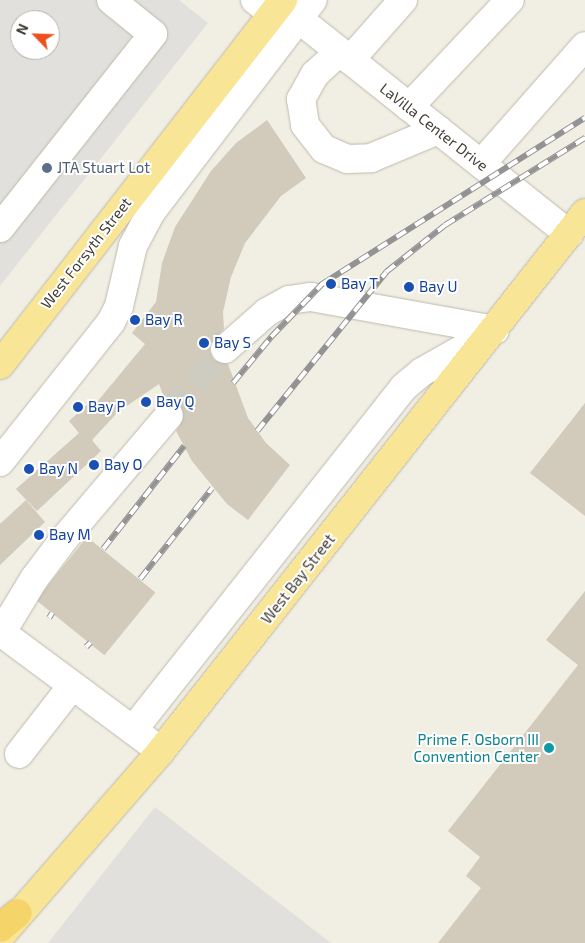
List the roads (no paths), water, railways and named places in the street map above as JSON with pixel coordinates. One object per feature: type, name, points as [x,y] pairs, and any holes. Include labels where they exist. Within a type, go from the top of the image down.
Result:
[{"type":"main road","name":"West Forsyth Street","points":[[0,365],[285,7]]},
{"type":"main road","name":"West Bay Street","points":[[0,936],[9,921],[161,751],[577,224]]},
{"type":"street","points":[[0,228],[153,34],[111,0]]},
{"type":"street","points":[[403,0],[345,56],[315,74],[302,99],[305,125],[324,149],[347,159],[371,158],[438,130]]},
{"type":"street","points":[[409,107],[510,0]]},
{"type":"street","points":[[0,462],[111,322],[119,306],[133,246],[152,211],[285,7]]},
{"type":"street","name":"LaVilla Center Drive","points":[[285,7],[481,164],[577,224]]},
{"type":"street","points":[[481,164],[585,46]]},
{"type":"street","points":[[225,349],[267,312],[289,300],[312,297],[495,330]]},
{"type":"street","points":[[133,730],[404,387],[422,372],[495,330]]},
{"type":"street","points":[[161,751],[1,634],[34,578],[64,539],[170,415]]},
{"type":"street","points":[[19,754],[72,686]]},
{"type":"tunnel","points":[[169,415],[225,349]]},
{"type":"railway","points":[[233,383],[271,337],[322,284],[585,118]]},
{"type":"railway","points":[[257,431],[386,272],[445,225],[585,138]]},
{"type":"railway","points":[[103,549],[184,446]]},
{"type":"railway","points":[[140,579],[212,488]]},
{"type":"railway","points":[[49,618],[52,613]]},
{"type":"railway","points":[[86,647],[90,643]]},
{"type":"place","name":"JTA Stuart Lot","points":[[47,168]]},
{"type":"place","name":"Bay T","points":[[331,284]]},
{"type":"place","name":"Bay U","points":[[409,287]]},
{"type":"place","name":"Bay R","points":[[135,320]]},
{"type":"place","name":"Bay S","points":[[204,343]]},
{"type":"place","name":"Bay Q","points":[[146,402]]},
{"type":"place","name":"Bay P","points":[[78,407]]},
{"type":"place","name":"Bay O","points":[[94,465]]},
{"type":"place","name":"Bay N","points":[[29,469]]},
{"type":"place","name":"Bay M","points":[[39,535]]},
{"type":"place","name":"Prime F. Osborn III Convention Center","points":[[549,748]]}]
